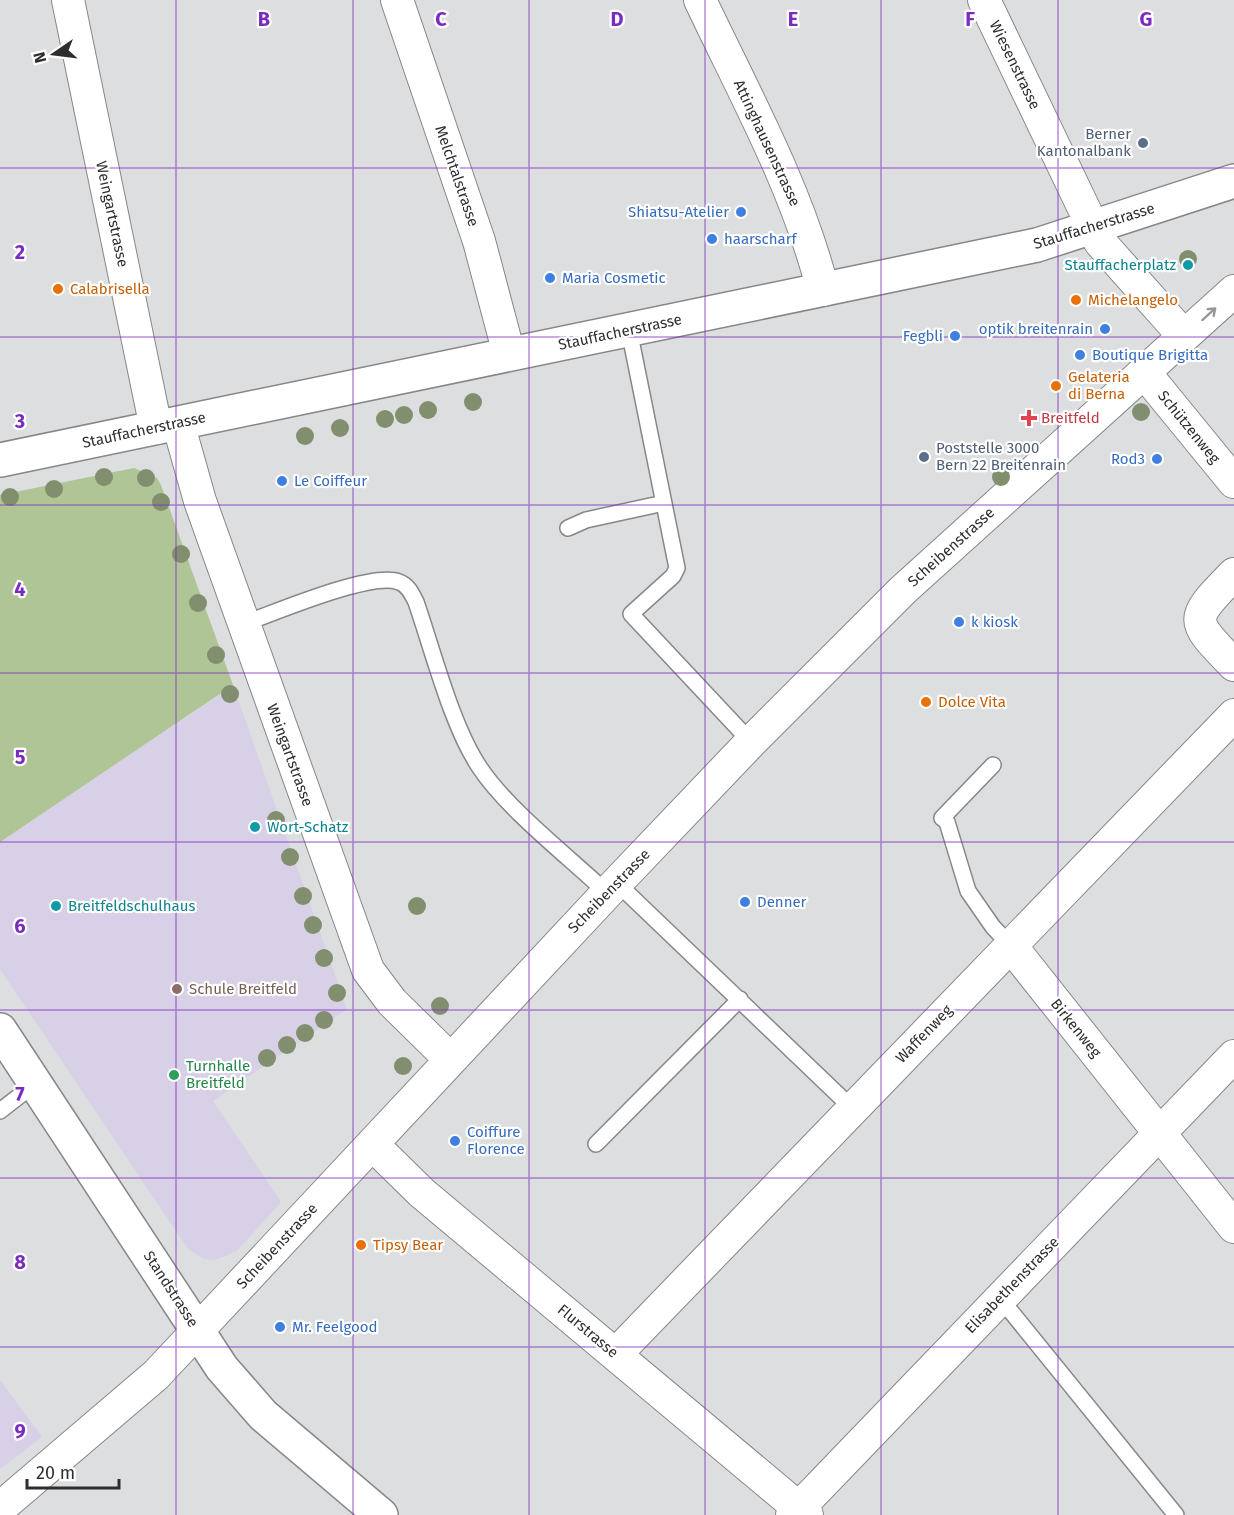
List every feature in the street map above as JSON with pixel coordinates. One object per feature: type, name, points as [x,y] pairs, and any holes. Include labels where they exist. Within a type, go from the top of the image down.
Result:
[{"type":"street","name":"Weingartstrasse","points":[[68,0],[167,426],[195,487],[368,970],[392,1002],[450,1059]]},
{"type":"street","name":"Melchtalstrasse","points":[[397,0],[479,241],[509,354]]},
{"type":"street","name":"Attinghausenstrasse","points":[[700,0],[790,188],[813,252],[823,290]]},
{"type":"street","name":"Wiesenstrasse","points":[[984,0],[1093,228]]},
{"type":"street","name":"Stauffacherstrasse","points":[[0,460],[1037,245],[1234,181]]},
{"type":"street","points":[[1093,228],[1107,252],[1184,336]]},
{"type":"street","name":"Scheibenstrasse","points":[[0,1508],[156,1375],[450,1059],[750,742],[903,590],[1234,291]]},
{"type":"street","name":"Schützenweg","points":[[1144,372],[1234,482]]},
{"type":"street","points":[[1234,574],[1206,603],[1201,611],[1199,622],[1207,637],[1234,665]]},
{"type":"street","name":"Waffenweg","points":[[616,1354],[1234,715]]},
{"type":"street","name":"Birkenweg","points":[[1011,946],[1234,1227]]},
{"type":"street","name":"Standstrasse","points":[[0,1030],[198,1331],[243,1395],[381,1515]]},
{"type":"street","name":"Elisabethenstrasse","points":[[799,1513],[999,1298],[1234,1056]]},
{"type":"street","name":"Flurstrasse","points":[[372,1144],[422,1192],[616,1354],[799,1513]]},
{"type":"lane","points":[[629,330],[676,563],[675,573],[631,614],[750,742]]},
{"type":"lane","points":[[568,528],[586,520],[664,502]]},
{"type":"lane","points":[[243,624],[350,587],[389,580],[403,584],[411,591],[416,602],[460,728],[480,768],[510,802],[740,999],[852,1108]]},
{"type":"lane","name":"Birkenweg","points":[[993,765],[942,818],[947,822],[968,891],[993,927],[1011,946]]},
{"type":"lane","points":[[596,1144],[740,999]]},
{"type":"lane","points":[[0,1111],[36,1083]]},
{"type":"lane","points":[[999,1298],[1176,1515]]},
{"type":"shaded area","name":"Schule Breitfeld","points":[[233,685],[347,1009],[213,1101],[281,1202],[237,1251],[215,1260],[204,1259],[188,1249],[0,969],[0,842]]},
{"type":"shaded area","points":[[0,1380],[42,1437],[0,1469]]},
{"type":"green space","points":[[134,468],[157,478],[161,485],[233,685],[0,842],[0,495]]},
{"type":"place","name":"Berner Kantonalbank","points":[[1143,143]]},
{"type":"place","name":"Shiatsu-Atelier","points":[[741,212]]},
{"type":"place","name":"haarscharf","points":[[712,239]]},
{"type":"place","name":"Stauffacherplatz","points":[[1188,265]]},
{"type":"place","name":"Maria Cosmetic","points":[[550,278]]},
{"type":"place","name":"Calabrisella","points":[[58,289]]},
{"type":"place","name":"Michelangelo","points":[[1076,300]]},
{"type":"place","name":"optik breitenrain","points":[[1105,329]]},
{"type":"place","name":"Fegbli","points":[[955,336]]},
{"type":"place","name":"Boutique Brigitta","points":[[1080,355]]},
{"type":"place","name":"Gelateria di Berna","points":[[1056,386]]},
{"type":"place","name":"Breitfeld","points":[[1029,418]]},
{"type":"place","name":"Poststelle 3000 Bern 22 Breitenrain","points":[[924,457]]},
{"type":"place","name":"Rod3","points":[[1157,459]]},
{"type":"place","name":"Le Coiffeur","points":[[282,481]]},
{"type":"place","name":"k kiosk","points":[[959,622]]},
{"type":"place","name":"Dolce Vita","points":[[926,702]]},
{"type":"place","name":"Wort-Schatz","points":[[255,827]]},
{"type":"place","name":"Denner","points":[[745,902]]},
{"type":"place","name":"Breitfeldschulhaus","points":[[56,906]]},
{"type":"place","name":"Schule Breitfeld","points":[[177,989]]},
{"type":"place","name":"Turnhalle Breitfeld","points":[[174,1075]]},
{"type":"place","name":"Coiffure Florence","points":[[455,1141]]},
{"type":"place","name":"Tipsy Bear","points":[[361,1245]]},
{"type":"place","name":"Mr. Feelgood","points":[[280,1327]]}]
